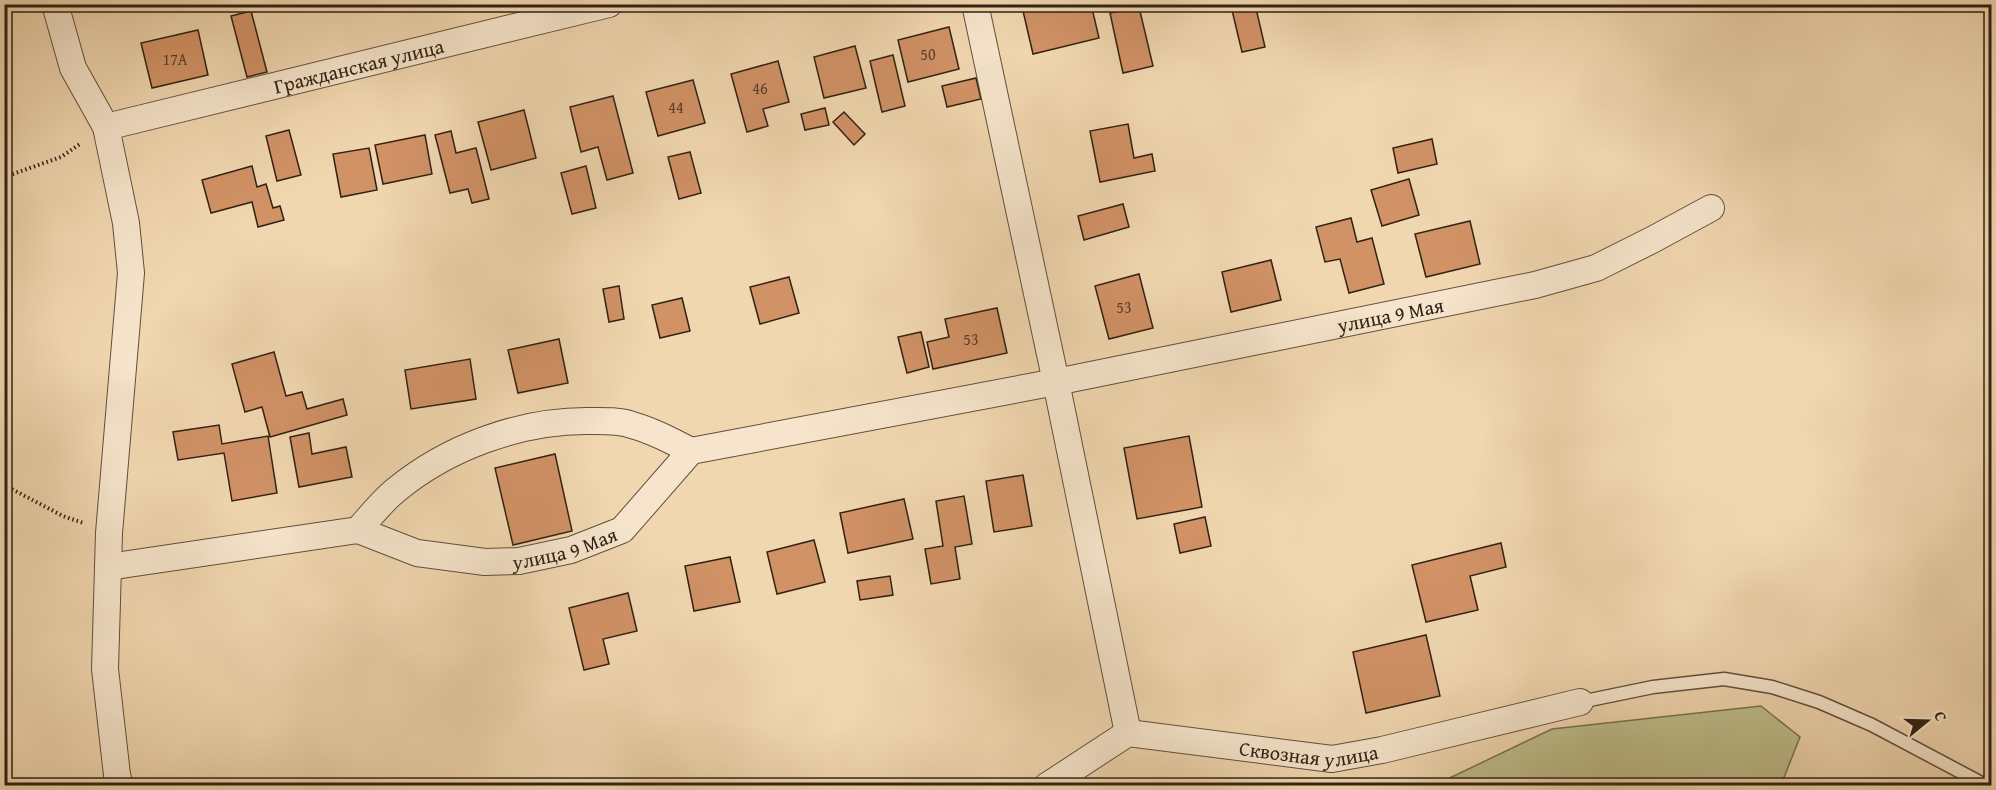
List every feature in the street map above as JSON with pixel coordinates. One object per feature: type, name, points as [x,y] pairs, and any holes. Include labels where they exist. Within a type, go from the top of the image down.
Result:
[{"type":"street","points":[[55,4],[73,68],[106,127],[126,223],[131,273],[109,532],[105,669],[120,786]]},
{"type":"street","name":"Гражданская улица","points":[[106,127],[609,4]]},
{"type":"street","points":[[975,4],[1128,733],[1047,786]]},
{"type":"street","name":"улица 9 Мая","points":[[108,567],[358,530],[417,553],[485,562],[519,561],[571,550],[622,530],[691,451],[1056,382],[1535,285],[1596,268],[1711,208]]},
{"type":"street","points":[[358,530],[394,491],[419,473],[486,438],[521,427],[581,421],[631,424],[691,451]]},
{"type":"street","name":"Сквозная улица","points":[[1128,733],[1332,759],[1382,750],[1580,702]]},
{"type":"lane","points":[[1580,702],[1653,687],[1724,679],[1772,687],[1820,702],[1872,725],[1987,786]]},
{"type":"path","points":[[4,177],[61,157],[106,127]]},
{"type":"path","points":[[4,485],[63,516],[109,532]]},
{"type":"green space","points":[[1761,706],[1800,737],[1781,785],[1435,785],[1552,729]]},
{"type":"building","points":[[1051,4],[1091,4],[1099,38],[1033,54],[1023,11]]},
{"type":"building","points":[[1255,4],[1265,47],[1242,52],[1231,6]]},
{"type":"building","points":[[1139,7],[1153,66],[1123,73],[1110,13]]},
{"type":"building","points":[[251,11],[267,72],[247,77],[231,16]]},
{"type":"building","points":[[949,27],[959,69],[908,82],[898,40]]},
{"type":"building","points":[[198,30],[208,75],[152,88],[141,43]]},
{"type":"building","points":[[855,46],[866,88],[824,98],[814,57]]},
{"type":"building","points":[[893,55],[905,106],[882,112],[870,61]]},
{"type":"building","points":[[778,61],[789,102],[763,109],[768,126],[747,132],[731,74]]},
{"type":"building","points":[[976,78],[981,99],[947,107],[942,86]]},
{"type":"building","points":[[693,80],[705,123],[658,136],[646,92]]},
{"type":"building","points":[[613,96],[633,173],[607,180],[598,147],[581,152],[570,107]]},
{"type":"building","points":[[825,108],[829,125],[805,130],[801,114]]},
{"type":"building","points":[[524,110],[536,158],[491,170],[478,122]]},
{"type":"building","points":[[844,112],[865,134],[854,145],[833,122]]},
{"type":"building","points":[[1128,124],[1134,158],[1152,154],[1155,171],[1100,182],[1090,131]]},
{"type":"building","points":[[289,130],[301,175],[277,181],[266,136]]},
{"type":"building","points":[[451,131],[456,153],[476,148],[489,199],[472,203],[468,189],[450,193],[435,135]]},
{"type":"building","points":[[425,135],[432,174],[383,184],[375,145]]},
{"type":"building","points":[[1432,139],[1437,164],[1398,173],[1393,148]]},
{"type":"building","points":[[369,148],[377,190],[341,197],[333,154]]},
{"type":"building","points":[[690,152],[701,193],[679,199],[668,157]]},
{"type":"building","points":[[252,166],[257,187],[266,184],[273,208],[280,206],[284,220],[258,227],[252,202],[211,213],[202,180]]},
{"type":"building","points":[[586,166],[596,208],[572,214],[561,173]]},
{"type":"building","points":[[1409,179],[1419,215],[1382,226],[1371,190]]},
{"type":"building","points":[[1123,204],[1129,227],[1084,240],[1078,216]]},
{"type":"building","points":[[1351,218],[1357,242],[1372,238],[1384,284],[1349,293],[1340,259],[1325,262],[1316,227]]},
{"type":"building","points":[[1470,221],[1480,264],[1426,277],[1415,234]]},
{"type":"building","points":[[1271,260],[1281,300],[1231,312],[1222,272]]},
{"type":"building","points":[[1139,274],[1153,328],[1109,339],[1095,286]]},
{"type":"building","points":[[789,277],[799,313],[760,324],[750,287]]},
{"type":"building","points":[[619,286],[624,319],[609,322],[603,289]]},
{"type":"building","points":[[682,298],[690,331],[660,338],[652,305]]},
{"type":"building","points":[[997,308],[1007,353],[933,369],[927,342],[949,337],[945,319]]},
{"type":"building","points":[[921,332],[929,367],[907,373],[898,337]]},
{"type":"building","points":[[559,339],[568,383],[518,393],[508,350]]},
{"type":"building","points":[[274,352],[286,396],[302,392],[307,409],[343,399],[347,415],[270,437],[262,407],[245,412],[232,364]]},
{"type":"building","points":[[470,359],[476,399],[411,409],[405,370]]},
{"type":"building","points":[[219,425],[222,444],[268,436],[277,493],[232,501],[224,453],[178,460],[173,432]]},
{"type":"building","points":[[309,433],[312,454],[346,447],[352,477],[299,487],[290,437]]},
{"type":"building","points":[[1189,436],[1202,507],[1137,519],[1124,448]]},
{"type":"building","points":[[555,454],[572,531],[513,545],[495,468]]},
{"type":"building","points":[[1023,475],[1032,526],[994,532],[986,481]]},
{"type":"building","points":[[964,496],[972,544],[955,547],[960,579],[931,584],[925,549],[943,546],[936,501]]},
{"type":"building","points":[[904,499],[913,539],[848,553],[840,513]]},
{"type":"building","points":[[1205,517],[1211,546],[1180,553],[1174,524]]},
{"type":"building","points":[[814,540],[825,582],[777,594],[767,552]]},
{"type":"building","points":[[1501,543],[1506,567],[1470,576],[1478,610],[1426,622],[1412,565]]},
{"type":"building","points":[[730,557],[740,602],[694,611],[685,566]]},
{"type":"building","points":[[890,576],[893,595],[860,600],[857,581]]},
{"type":"building","points":[[628,593],[637,631],[603,639],[609,664],[584,670],[569,608]]},
{"type":"building","points":[[1426,635],[1440,696],[1366,713],[1353,652]]}]
